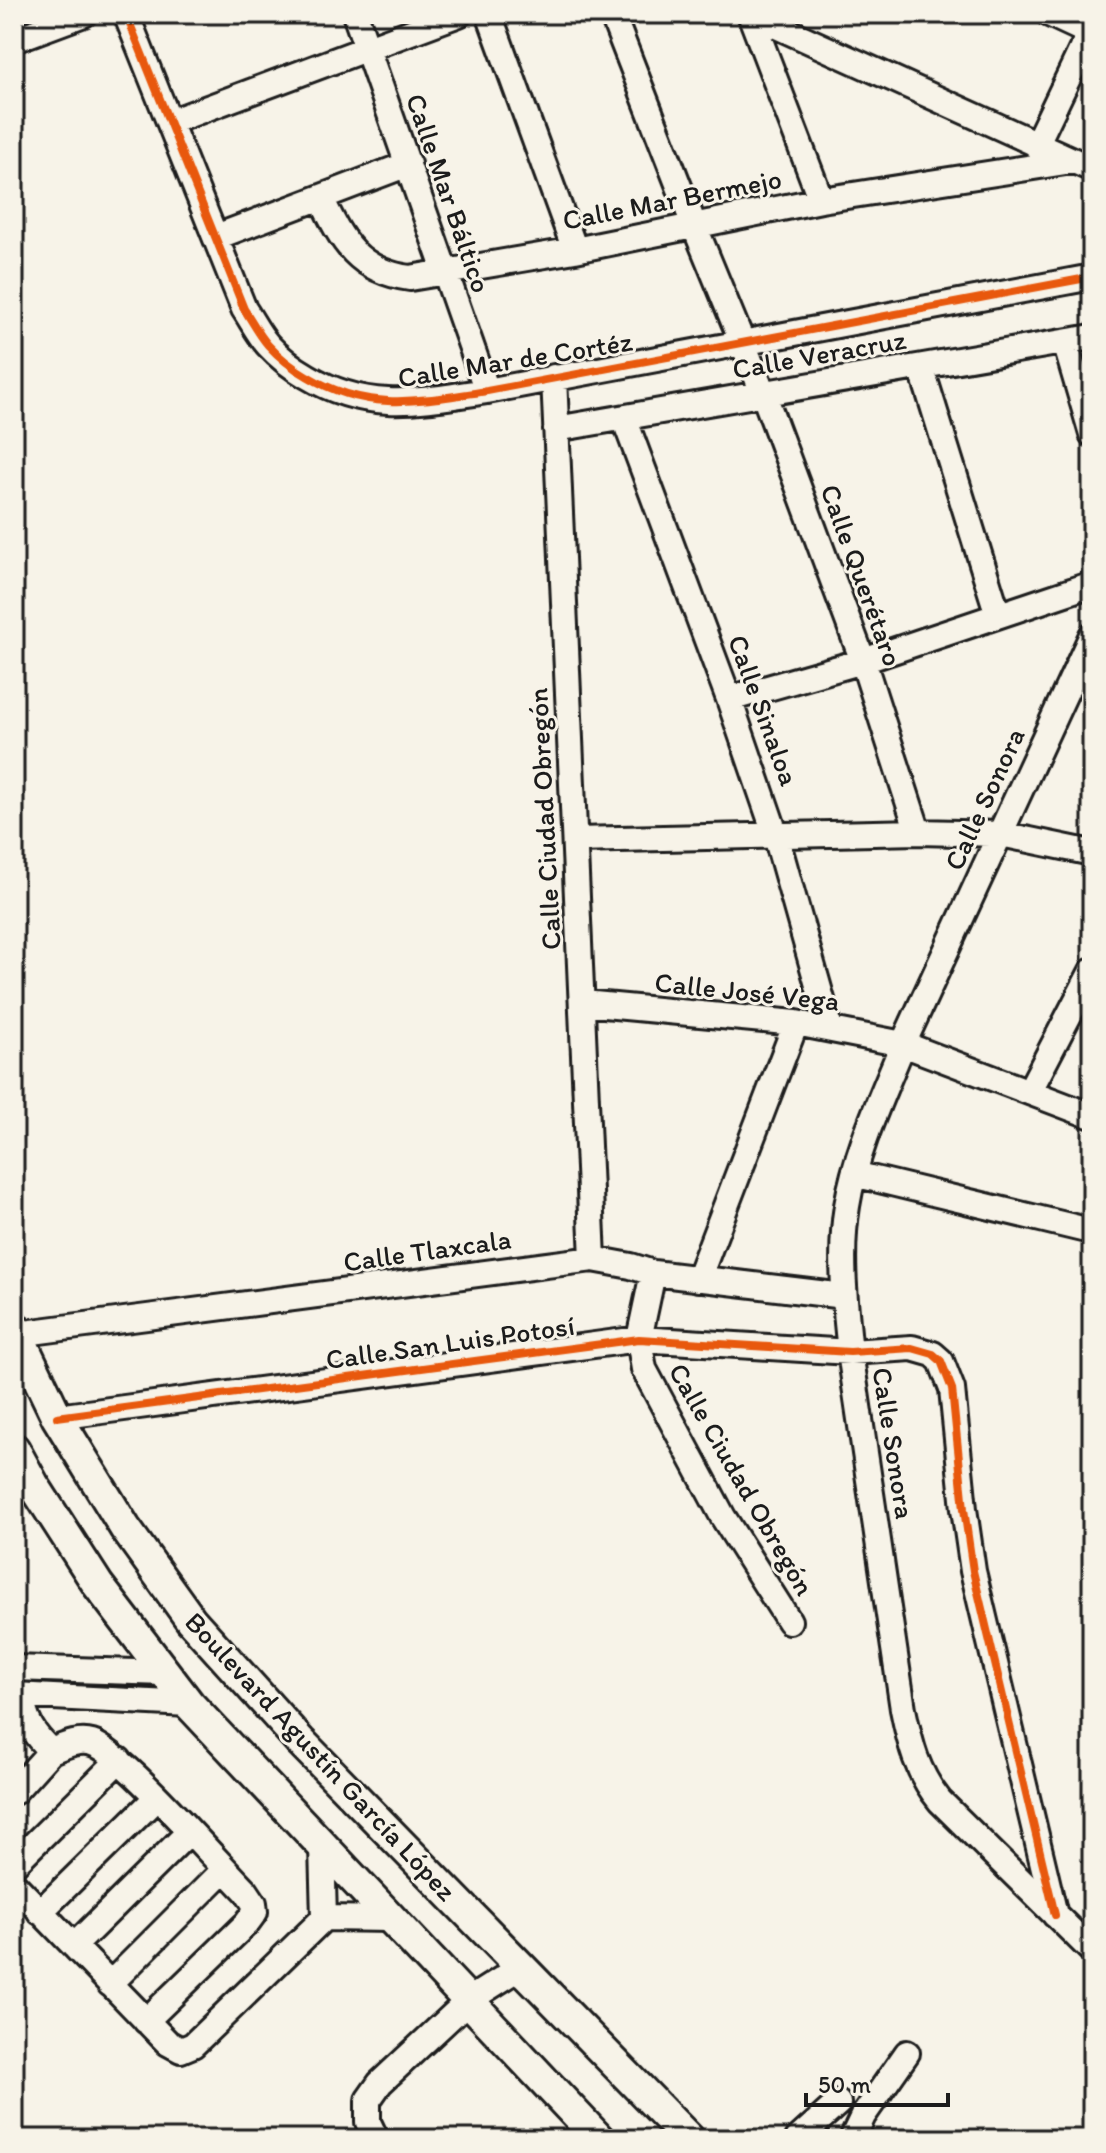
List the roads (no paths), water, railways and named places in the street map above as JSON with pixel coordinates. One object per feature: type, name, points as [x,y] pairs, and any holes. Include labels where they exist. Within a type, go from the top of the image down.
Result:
[{"type":"main road","name":"Boulevard Agustín García López","points":[[16,1331],[57,1417],[125,1528],[191,1620],[300,1741],[689,2139]]},
{"type":"main road","name":"Boulevard Agustín García López","points":[[14,1449],[98,1585],[189,1704],[599,2139]]},
{"type":"street","points":[[14,40],[84,14]]},
{"type":"street","name":"Calle Mar de Cortéz","points":[[126,14],[244,309],[268,346],[295,369],[353,398],[417,402],[487,391],[1092,277]]},
{"type":"street","name":"Calle Mar Báltico","points":[[355,14],[487,391]]},
{"type":"street","points":[[170,122],[459,14]]},
{"type":"street","points":[[489,14],[575,250]]},
{"type":"street","name":"Calle Querétaro","points":[[612,14],[764,395],[863,661],[918,832]]},
{"type":"street","points":[[750,14],[1082,165]]},
{"type":"street","points":[[750,14],[821,200]]},
{"type":"street","points":[[1036,145],[1091,32],[1049,14]]},
{"type":"street","points":[[216,237],[408,164]]},
{"type":"street","name":"Calle Mar Bermejo","points":[[321,198],[336,229],[355,255],[372,268],[392,276],[410,278],[575,250],[821,200],[1082,165]]},
{"type":"street","name":"Calle Veracruz","points":[[556,429],[1092,337]]},
{"type":"street","points":[[1065,342],[1092,434]]},
{"type":"street","points":[[921,367],[998,615]]},
{"type":"street","name":"Calle Ciudad Obregón","points":[[554,377],[593,1259]]},
{"type":"street","name":"Calle Sinaloa","points":[[624,418],[729,699],[776,836],[830,1028]]},
{"type":"street","points":[[729,699],[863,661],[1092,584]]},
{"type":"street","name":"Calle Sonora","points":[[1092,635],[903,1044],[854,1174],[847,1208],[844,1296],[903,1709],[916,1765],[940,1801],[1092,1951]]},
{"type":"street","points":[[575,840],[918,832],[1001,834],[1092,853]]},
{"type":"street","points":[[1029,1092],[1092,971]]},
{"type":"street","name":"Calle José Vega","points":[[583,1003],[796,1023],[903,1044],[1092,1116]]},
{"type":"street","points":[[698,1279],[796,1023]]},
{"type":"street","points":[[854,1174],[1092,1230]]},
{"type":"street","name":"Calle Tlaxcala","points":[[16,1331],[593,1259],[653,1273],[844,1296]]},
{"type":"street","name":"Calle Ciudad Obregón","points":[[653,1273],[639,1339],[644,1369],[723,1517],[789,1621]]},
{"type":"street","name":"Calle San Luis Potosí","points":[[57,1417],[639,1339],[850,1352],[925,1350],[941,1361],[952,1389],[973,1571],[1055,1915]]},
{"type":"street","points":[[14,1668],[165,1673]]},
{"type":"street","points":[[51,1751],[31,1729],[18,1695],[189,1704]]},
{"type":"street","points":[[14,1792],[51,1751],[71,1743],[92,1743],[119,1760],[252,1899],[255,1907],[253,1915],[146,2021]]},
{"type":"street","points":[[14,1864],[119,1760]]},
{"type":"street","points":[[40,1912],[156,1798]]},
{"type":"street","points":[[74,1946],[189,1832]]},
{"type":"street","points":[[322,1846],[324,1918]]},
{"type":"street","points":[[110,1984],[225,1869]]},
{"type":"street","points":[[14,1884],[176,2049],[188,2049],[324,1918],[392,1919]]},
{"type":"street","points":[[376,2139],[368,2122],[368,2100],[372,2093],[469,2000],[521,1967]]},
{"type":"street","points":[[852,2139],[863,2116],[907,2053]]},
{"type":"street","points":[[798,2139],[838,2103]]}]
